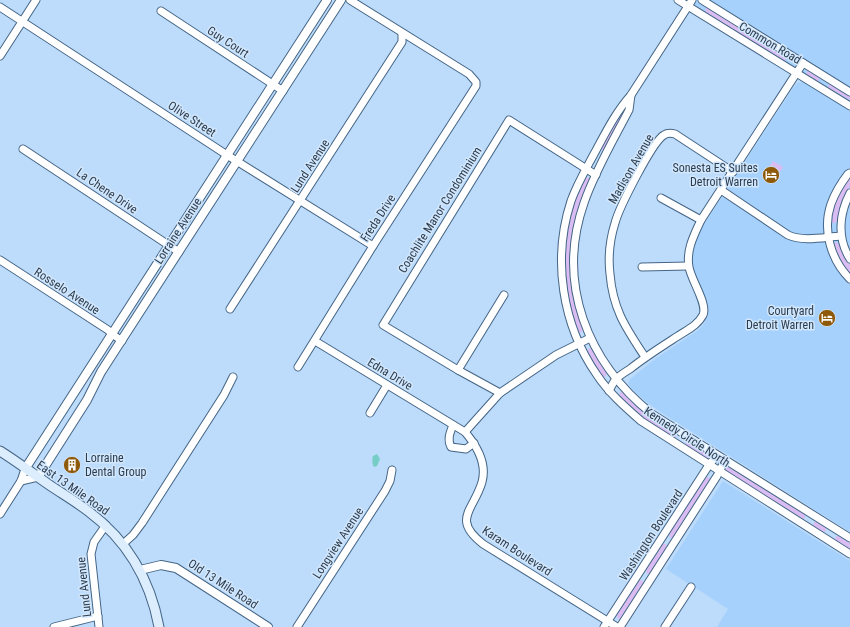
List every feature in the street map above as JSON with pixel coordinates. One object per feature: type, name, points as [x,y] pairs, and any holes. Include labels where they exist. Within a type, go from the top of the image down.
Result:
[{"type":"main road","name":"East 13 Mile Road","points":[[0,451],[83,507],[106,526],[123,544],[140,570],[152,597],[160,627]]},
{"type":"street","points":[[0,56],[36,0]]},
{"type":"street","name":"Lorraine Avenue","points":[[25,469],[328,0]]},
{"type":"street","name":"Lorraine Avenue","points":[[38,477],[81,409],[98,378],[341,0]]},
{"type":"street","points":[[350,0],[402,33]]},
{"type":"street","name":"Common Road","points":[[678,0],[690,3],[796,73],[850,106]]},
{"type":"street","name":"Common Road","points":[[702,0],[850,92]]},
{"type":"street","name":"Kennedy Circle North","points":[[690,3],[631,95],[610,123],[571,201],[566,220],[562,250],[564,295],[569,316],[589,363],[609,391],[641,421],[850,554]]},
{"type":"street","name":"Olive Street","points":[[0,7],[227,155],[373,246]]},
{"type":"street","name":"Guy Court","points":[[160,11],[283,91]]},
{"type":"street","name":"Freda Drive","points":[[298,367],[373,246],[473,91],[476,82],[469,74],[402,33]]},
{"type":"street","name":"Lund Avenue","points":[[230,309],[402,42],[402,33]]},
{"type":"street","points":[[609,391],[616,379],[645,357],[693,327],[704,313],[704,302],[693,282],[688,266],[690,244],[701,220],[803,63]]},
{"type":"street","name":"Kennedy Circle North","points":[[631,95],[629,110],[596,175],[582,208],[578,226],[574,250],[574,275],[580,312],[590,338],[600,357],[616,379],[644,408],[850,538]]},
{"type":"street","name":"Coachlite Manor Condominium","points":[[500,393],[458,370],[383,325],[509,120],[596,175]]},
{"type":"street","name":"Madison Avenue","points":[[645,357],[624,324],[613,297],[610,273],[610,248],[615,223],[620,208],[655,145],[664,135],[668,133],[675,134],[733,172]]},
{"type":"street","name":"La Chene Drive","points":[[23,149],[179,252]]},
{"type":"street","points":[[850,172],[837,190],[831,205],[828,221],[830,245],[837,261],[850,279]]},
{"type":"street","points":[[721,190],[794,238],[806,239],[841,236]]},
{"type":"street","points":[[850,193],[844,205],[840,227],[844,247],[850,259]]},
{"type":"street","points":[[661,198],[701,220]]},
{"type":"street","name":"Rosselo Avenue","points":[[0,260],[108,330],[122,341]]},
{"type":"street","points":[[642,267],[688,266]]},
{"type":"street","points":[[458,370],[504,295]]},
{"type":"street","points":[[465,432],[500,393],[540,365],[579,342],[590,338]]},
{"type":"street","name":"Edna Drive","points":[[315,341],[465,432]]},
{"type":"street","points":[[123,544],[133,535],[142,523],[224,395],[233,377]]},
{"type":"street","points":[[370,413],[387,385]]},
{"type":"street","points":[[69,401],[74,407],[81,409]]},
{"type":"street","points":[[453,425],[449,434],[448,442],[451,447],[466,449],[474,443]]},
{"type":"street","name":"Karam Boulevard","points":[[465,432],[474,443],[480,454],[484,469],[482,483],[468,510],[467,522],[470,532],[483,544],[606,624],[617,627]]},
{"type":"street","points":[[677,445],[684,434]]},
{"type":"street","name":"Washington Boulevard","points":[[606,624],[717,455]]},
{"type":"street","name":"Washington Boulevard","points":[[620,627],[720,472],[725,460]]},
{"type":"street","points":[[0,514],[21,481],[25,469]]},
{"type":"street","name":"Longview Avenue","points":[[297,627],[385,491],[390,481],[392,470]]},
{"type":"street","points":[[21,481],[38,477]]},
{"type":"street","points":[[806,526],[813,515]]},
{"type":"street","name":"Lund Avenue","points":[[99,627],[91,554],[94,542],[106,526]]},
{"type":"street","points":[[827,539],[834,528]]},
{"type":"street","name":"Old 13 Mile Road","points":[[140,570],[162,565],[176,568],[268,627]]},
{"type":"street","points":[[665,627],[691,587]]},
{"type":"street","points":[[54,627],[98,616]]},
{"type":"shaded area","points":[[693,0],[850,0],[850,532],[662,413],[645,401],[631,388],[628,383],[630,379],[655,359],[697,331],[704,324],[708,314],[708,305],[696,281],[692,262],[695,241],[701,229],[793,88],[797,83],[803,82],[698,14]]},
{"type":"shaded area","points":[[706,8],[709,8],[786,56],[786,60],[784,61],[705,12]]},
{"type":"shaded area","points":[[807,71],[810,71],[820,77],[819,80],[817,82],[806,75]]},
{"type":"shaded area","points":[[829,84],[832,84],[850,95],[850,100],[828,88]]},
{"type":"shaded area","points":[[625,108],[604,151],[601,148],[608,134]]},
{"type":"shaded area","points":[[773,161],[783,167],[780,172],[770,166]]},
{"type":"shaded area","points":[[850,176],[850,186],[841,203],[837,221],[832,223],[831,218],[834,205]]},
{"type":"shaded area","points":[[587,177],[590,181],[575,223],[571,253],[572,282],[575,301],[583,330],[580,333],[578,332],[569,299],[565,265],[567,231],[571,214],[580,186]]},
{"type":"shaded area","points":[[836,242],[839,244],[850,265],[850,275],[840,262],[833,245]]},
{"type":"shaded area","points":[[589,348],[592,349],[607,373],[605,377],[602,377],[587,352]]},
{"type":"shaded area","points":[[621,392],[650,416],[676,433],[676,437],[674,438],[647,421],[620,397],[619,394]]},
{"type":"shaded area","points":[[688,441],[710,454],[710,458],[707,460],[684,445]]},
{"type":"shaded area","points":[[377,454],[380,459],[377,466],[374,467],[373,456]]},
{"type":"shaded area","points":[[727,467],[805,514],[805,518],[802,519],[725,471]]},
{"type":"shaded area","points":[[706,477],[710,478],[710,481],[674,537],[670,538],[669,534]]},
{"type":"shaded area","points":[[723,481],[850,561],[850,627],[717,627],[728,609],[666,569]]},
{"type":"shaded area","points":[[814,522],[826,527],[826,531],[822,532],[813,527]]},
{"type":"shaded area","points":[[836,536],[839,536],[850,543],[850,550],[835,541]]},
{"type":"shaded area","points":[[663,544],[666,544],[667,548],[651,573],[647,574],[646,570]]},
{"type":"shaded area","points":[[641,580],[643,584],[622,618],[618,619],[616,615],[638,581]]},
{"type":"place","name":"Sonesta ES Suites Detroit Warren","points":[[771,175]]},
{"type":"place","name":"Courtyard Detroit Warren","points":[[827,318]]},
{"type":"place","name":"Lorraine Dental Group","points":[[72,465]]}]
